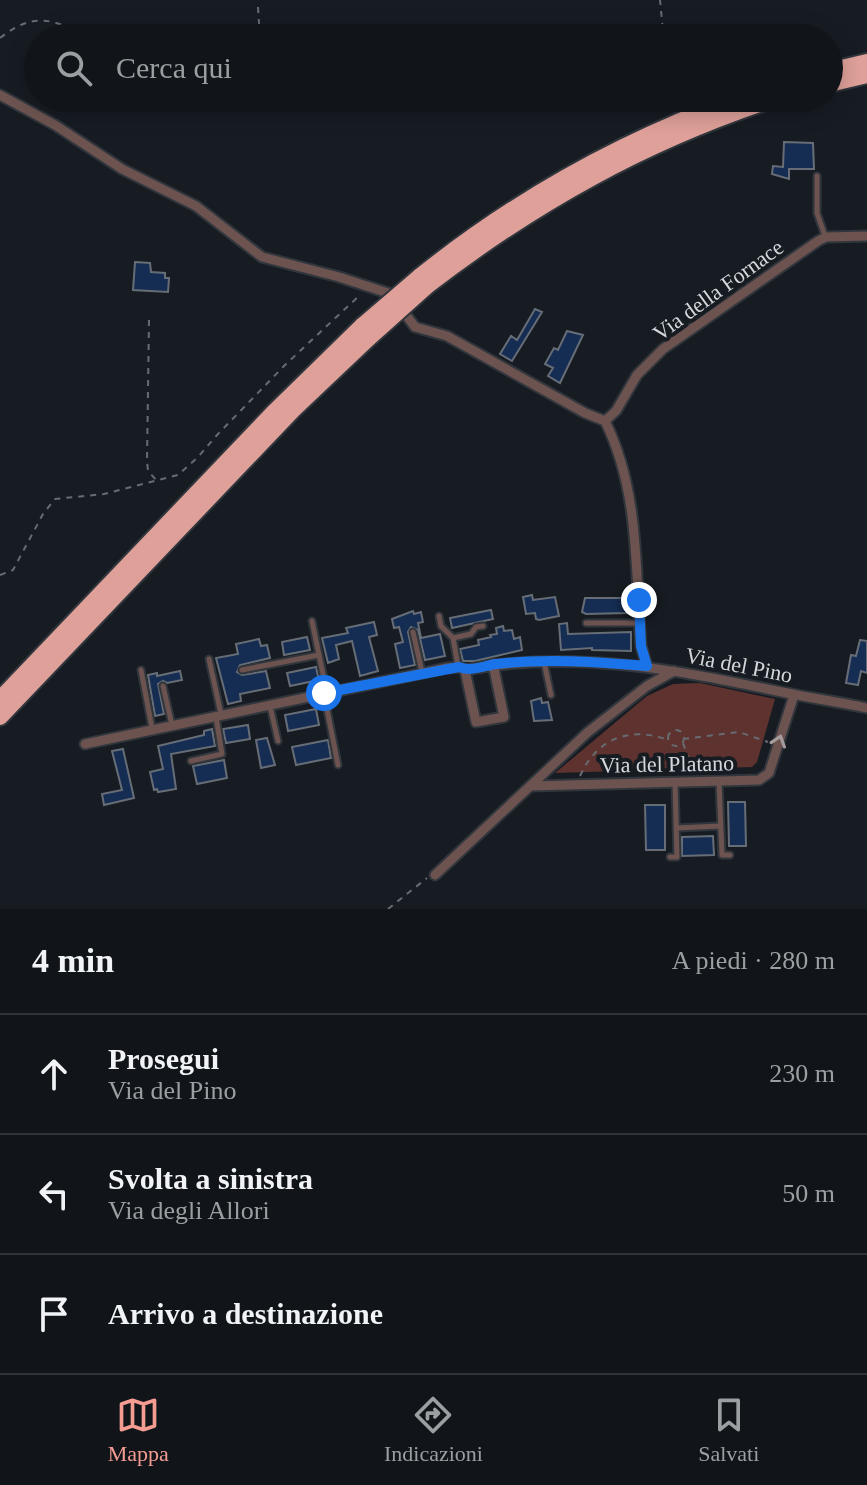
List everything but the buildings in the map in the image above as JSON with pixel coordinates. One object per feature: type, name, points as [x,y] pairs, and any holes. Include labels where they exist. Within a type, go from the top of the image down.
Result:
[{"type":"highway","points":[[843,68],[867,62]]},
{"type":"highway","points":[[843,81],[867,75]]},
{"type":"highway","points":[[0,699],[273,413],[496,219],[574,171],[662,127],[702,112]]},
{"type":"highway","points":[[423,282],[580,182],[688,129],[737,112]]},
{"type":"highway","points":[[0,717],[366,331]]},
{"type":"street","points":[[0,95],[24,108]]},
{"type":"street","points":[[31,112],[122,169],[196,206],[262,257],[388,293]]},
{"type":"street","points":[[826,237],[867,236]]},
{"type":"street","name":"Via della Fornace","points":[[605,421],[616,411],[637,375],[663,349],[826,237]]},
{"type":"street","points":[[406,315],[415,327],[447,336],[585,413],[605,421],[622,458],[632,501],[641,646],[647,666]]},
{"type":"street","name":"Via del Pino","points":[[85,744],[423,673],[544,661],[647,666],[867,708]]},
{"type":"street","points":[[462,668],[476,722],[504,717],[493,664]]},
{"type":"street","name":"Via del Platano","points":[[435,875],[588,732],[630,698],[674,671]]},
{"type":"street","name":"Via del Platano","points":[[530,786],[759,780],[769,773],[794,695]]},
{"type":"lane","points":[[817,176],[817,213],[826,237]]},
{"type":"lane","points":[[439,616],[441,626],[453,638],[462,668]]},
{"type":"lane","points":[[312,621],[338,765]]},
{"type":"lane","points":[[586,623],[640,623]]},
{"type":"lane","points":[[453,638],[471,634],[476,627],[483,626]]},
{"type":"lane","points":[[413,632],[423,673]]},
{"type":"lane","points":[[242,670],[319,655]]},
{"type":"lane","points":[[191,761],[222,754],[209,659]]},
{"type":"lane","points":[[544,661],[551,695]]},
{"type":"lane","points":[[141,670],[152,729]]},
{"type":"lane","points":[[163,686],[172,725]]},
{"type":"lane","points":[[270,705],[278,741]]},
{"type":"lane","points":[[719,781],[722,855],[730,855]]},
{"type":"lane","points":[[670,857],[677,857],[675,782]]},
{"type":"lane","points":[[676,828],[721,826]]},
{"type":"path","points":[[660,0],[662,24]]},
{"type":"path","points":[[258,7],[259,24]]},
{"type":"path","points":[[0,38],[27,20],[52,24]]},
{"type":"path","points":[[0,575],[13,570],[43,514],[55,499],[104,494],[158,482],[187,468],[285,365],[369,286]]},
{"type":"path","points":[[149,320],[147,461],[148,471],[158,482]]},
{"type":"path","points":[[668,740],[670,733],[676,730],[682,734],[696,782]]},
{"type":"path","points":[[577,785],[592,755],[614,738],[627,734],[643,733],[668,740],[673,745],[683,740],[739,732],[777,746]]},
{"type":"path","points":[[388,909],[420,882],[435,875]]},
{"type":"shaded area","points":[[700,683],[775,699],[757,762],[752,767],[555,773],[647,696],[673,684]]},
{"type":"route","points":[[324,693],[447,668],[465,670],[527,661],[647,666],[641,646],[639,600]]}]
